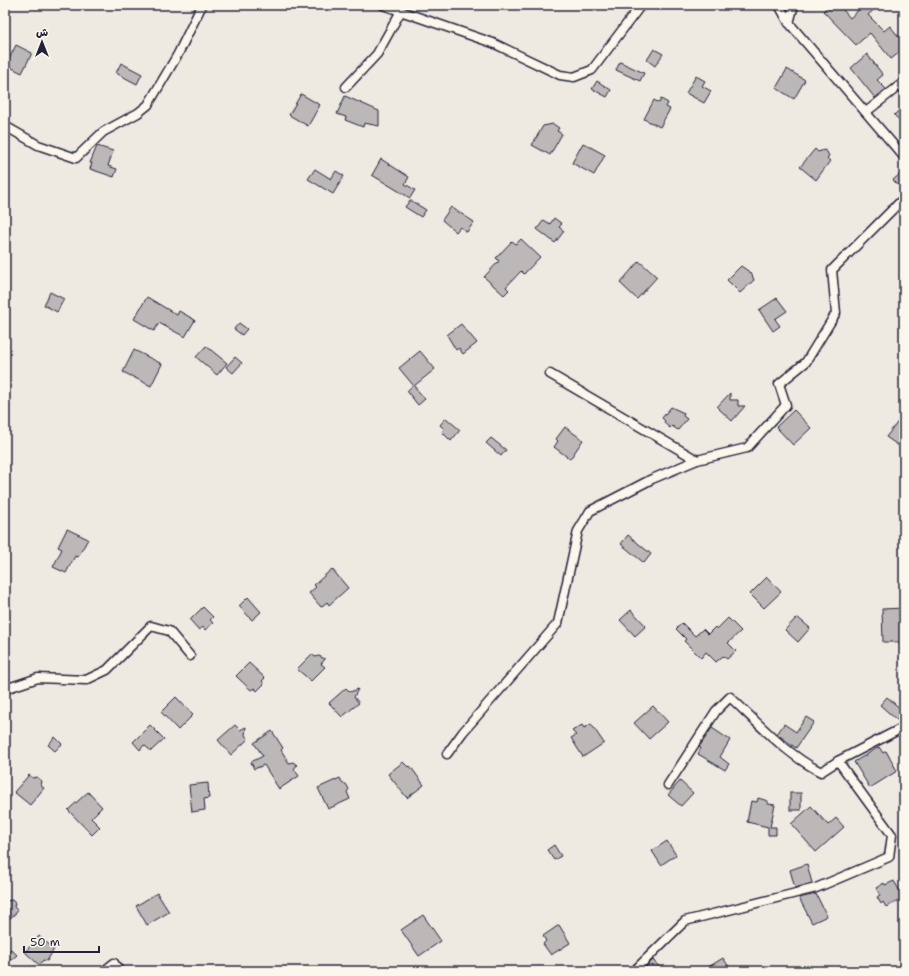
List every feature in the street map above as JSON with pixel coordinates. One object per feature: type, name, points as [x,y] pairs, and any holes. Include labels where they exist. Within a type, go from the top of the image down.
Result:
[{"type":"street","points":[[5,126],[38,145],[76,158],[102,132],[138,113],[148,105],[178,54],[202,5]]},
{"type":"street","points":[[382,5],[493,43],[560,75],[574,77],[592,70],[641,5]]},
{"type":"street","points":[[779,5],[789,23],[904,157]]},
{"type":"street","points":[[789,23],[794,5]]},
{"type":"street","points":[[346,87],[377,54],[401,11]]},
{"type":"street","points":[[866,112],[904,82]]},
{"type":"street","points":[[447,754],[463,732],[558,623],[578,531],[590,511],[652,479],[697,460],[748,448],[786,405],[780,384],[806,362],[836,314],[832,270],[904,198]]},
{"type":"street","points":[[550,374],[697,460]]},
{"type":"street","points":[[5,689],[38,678],[86,680],[107,670],[151,626],[169,631],[190,656]]},
{"type":"street","points":[[668,785],[716,711],[730,697],[805,764],[821,772],[838,761],[904,727]]},
{"type":"street","points":[[634,971],[685,922],[816,888],[889,857],[892,835],[838,761]]},
{"type":"street","points":[[104,971],[114,963],[119,971]]},
{"type":"building","points":[[829,5],[839,5],[850,18],[864,5],[879,5],[868,15],[884,31],[890,26],[904,43],[904,49],[891,59],[870,33],[856,45],[823,11]]},
{"type":"building","points":[[16,45],[32,53],[22,73],[6,65]]},
{"type":"building","points":[[654,49],[663,54],[655,66],[647,60]]},
{"type":"building","points":[[867,54],[883,75],[877,80],[886,89],[875,98],[851,68]]},
{"type":"building","points":[[620,62],[644,73],[640,81],[616,70]]},
{"type":"building","points":[[121,63],[142,74],[137,84],[116,73]]},
{"type":"building","points":[[787,69],[805,80],[794,99],[776,88]]},
{"type":"building","points":[[696,76],[705,81],[702,86],[711,91],[704,103],[686,93]]},
{"type":"building","points":[[597,81],[611,90],[607,97],[592,89]]},
{"type":"building","points":[[301,94],[320,105],[308,126],[289,115]]},
{"type":"building","points":[[345,96],[379,111],[379,126],[364,123],[363,127],[345,120],[346,117],[337,114]]},
{"type":"building","points":[[661,99],[668,103],[666,107],[670,109],[660,127],[644,119],[654,100],[659,103]]},
{"type":"building","points":[[904,106],[904,125],[894,115]]},
{"type":"building","points":[[553,124],[559,128],[557,131],[562,134],[550,155],[532,145],[543,126]]},
{"type":"building","points":[[583,143],[605,155],[594,175],[572,163]]},
{"type":"building","points":[[97,146],[113,151],[108,166],[117,169],[114,177],[90,169],[92,163],[90,163]]},
{"type":"building","points":[[815,149],[818,152],[824,150],[827,152],[829,156],[827,158],[830,161],[816,180],[800,167]]},
{"type":"building","points":[[381,159],[409,177],[405,184],[415,190],[410,198],[372,175]]},
{"type":"building","points":[[315,169],[331,179],[336,171],[344,176],[333,194],[308,179]]},
{"type":"building","points":[[900,174],[904,178],[904,181],[899,186],[893,180]]},
{"type":"building","points":[[410,200],[426,210],[421,217],[405,207]]},
{"type":"building","points":[[451,207],[474,222],[467,232],[460,227],[456,232],[442,220]]},
{"type":"building","points":[[554,218],[562,224],[559,227],[564,231],[555,243],[537,229],[544,220],[550,224]]},
{"type":"building","points":[[521,239],[540,257],[524,274],[521,271],[506,287],[509,290],[504,295],[484,277],[499,261],[496,258],[512,241],[516,244]]},
{"type":"building","points":[[639,261],[657,277],[637,299],[620,283]]},
{"type":"building","points":[[741,266],[751,273],[754,280],[740,293],[727,280]]},
{"type":"building","points":[[50,292],[64,299],[57,312],[44,305]]},
{"type":"building","points":[[147,297],[177,315],[179,311],[195,320],[185,337],[159,323],[154,331],[134,319]]},
{"type":"building","points":[[777,298],[787,311],[775,319],[780,326],[773,331],[759,310]]},
{"type":"building","points":[[239,323],[247,329],[242,335],[234,329]]},
{"type":"building","points":[[461,324],[477,343],[463,354],[459,348],[456,350],[447,335]]},
{"type":"building","points":[[206,346],[227,363],[217,375],[196,357]]},
{"type":"building","points":[[134,350],[162,364],[151,386],[123,372]]},
{"type":"building","points":[[420,351],[435,369],[414,386],[425,399],[418,405],[407,391],[413,385],[399,368]]},
{"type":"building","points":[[235,357],[242,363],[233,373],[226,367]]},
{"type":"building","points":[[730,393],[730,400],[738,400],[738,406],[745,406],[732,421],[717,407]]},
{"type":"building","points":[[671,407],[684,413],[683,416],[687,419],[678,430],[672,426],[670,428],[664,423],[665,421],[662,418]]},
{"type":"building","points":[[794,410],[811,428],[793,445],[776,427]]},
{"type":"building","points":[[904,414],[904,439],[899,446],[886,437]]},
{"type":"building","points":[[446,418],[460,430],[451,441],[442,432],[444,429],[440,425]]},
{"type":"building","points":[[565,427],[583,440],[570,459],[554,447],[558,441],[556,439]]},
{"type":"building","points":[[491,438],[506,450],[501,456],[486,443]]},
{"type":"building","points":[[67,529],[88,539],[78,557],[75,556],[66,573],[53,567],[62,549],[58,547]]},
{"type":"building","points":[[628,535],[651,554],[644,563],[621,544]]},
{"type":"building","points":[[332,569],[348,588],[329,605],[327,602],[321,607],[309,593],[316,587],[314,585]]},
{"type":"building","points":[[767,577],[781,592],[764,608],[750,594]]},
{"type":"building","points":[[248,597],[261,612],[252,620],[239,606]]},
{"type":"building","points":[[203,607],[213,617],[210,620],[213,623],[205,630],[203,627],[199,630],[190,620]]},
{"type":"building","points":[[904,608],[904,642],[883,642],[882,609]]},
{"type":"building","points":[[631,610],[646,626],[635,636],[620,620]]},
{"type":"building","points":[[797,617],[810,628],[798,642],[785,630]]},
{"type":"building","points":[[728,618],[741,631],[728,643],[736,651],[727,659],[723,656],[716,662],[706,652],[701,658],[684,641],[686,639],[676,629],[682,623],[695,636],[703,629],[708,634],[715,627],[717,629]]},
{"type":"building","points":[[312,654],[315,657],[319,656],[325,659],[321,664],[325,667],[311,681],[297,669]]},
{"type":"building","points":[[249,663],[265,678],[262,681],[264,684],[257,691],[254,688],[251,690],[236,676]]},
{"type":"building","points":[[346,688],[350,692],[358,689],[354,697],[359,703],[342,717],[329,703]]},
{"type":"building","points":[[176,697],[193,715],[178,730],[161,712]]},
{"type":"building","points":[[887,697],[904,712],[897,720],[880,705]]},
{"type":"building","points":[[653,706],[668,722],[649,739],[634,723]]},
{"type":"building","points":[[806,717],[814,722],[796,748],[777,734],[784,724],[796,732]]},
{"type":"building","points":[[591,724],[604,743],[583,757],[571,738],[576,735],[572,731],[582,725],[584,728]]},
{"type":"building","points":[[150,725],[164,739],[151,751],[144,745],[140,750],[133,742]]},
{"type":"building","points":[[235,725],[240,730],[246,727],[245,735],[248,739],[231,755],[218,740]]},
{"type":"building","points":[[712,728],[730,740],[720,757],[729,764],[725,770],[698,754],[701,748],[699,747]]},
{"type":"building","points":[[272,731],[283,748],[281,750],[289,763],[293,762],[297,765],[294,769],[299,776],[279,789],[264,765],[254,769],[251,762],[263,756],[254,743]]},
{"type":"building","points":[[55,737],[62,744],[55,751],[48,745]]},
{"type":"building","points":[[879,747],[883,753],[886,751],[897,771],[870,788],[854,762]]},
{"type":"building","points":[[403,762],[408,767],[410,766],[424,785],[407,798],[388,774]]},
{"type":"building","points":[[29,775],[33,778],[37,777],[42,781],[41,786],[44,788],[30,805],[14,792]]},
{"type":"building","points":[[340,778],[343,784],[346,784],[349,789],[347,792],[350,799],[328,809],[318,788]]},
{"type":"building","points":[[680,781],[693,793],[681,806],[668,795]]},
{"type":"building","points":[[208,783],[209,798],[204,799],[205,810],[192,812],[189,785]]},
{"type":"building","points":[[88,792],[102,807],[91,818],[100,827],[92,835],[68,810]]},
{"type":"building","points":[[790,793],[801,793],[801,810],[790,810]]},
{"type":"building","points":[[758,798],[768,801],[768,804],[775,805],[770,827],[776,827],[776,835],[768,835],[768,827],[747,822],[751,801],[757,802]]},
{"type":"building","points":[[811,806],[828,825],[836,818],[844,827],[816,852],[791,824]]},
{"type":"building","points":[[667,841],[676,855],[661,865],[652,851]]},
{"type":"building","points":[[554,845],[561,856],[554,860],[547,850]]},
{"type":"building","points":[[807,864],[812,883],[795,888],[790,870]]},
{"type":"building","points":[[894,881],[904,898],[886,907],[883,902],[881,904],[877,897],[880,895],[876,888],[884,883],[885,885]]},
{"type":"building","points":[[157,893],[169,912],[147,925],[136,906]]},
{"type":"building","points":[[816,894],[827,916],[812,923],[799,898]]},
{"type":"building","points":[[12,900],[15,903],[14,907],[18,911],[5,923],[5,901]]},
{"type":"building","points":[[423,915],[441,941],[419,956],[401,930]]},
{"type":"building","points":[[559,925],[570,943],[551,955],[543,944],[546,941],[543,936]]},
{"type":"building","points":[[39,936],[54,949],[47,961],[43,960],[39,965],[25,952]]},
{"type":"building","points":[[11,949],[17,955],[11,960],[5,954]]},
{"type":"building","points":[[723,958],[732,971],[702,971]]},
{"type":"building","points":[[653,960],[663,971],[642,971]]}]
